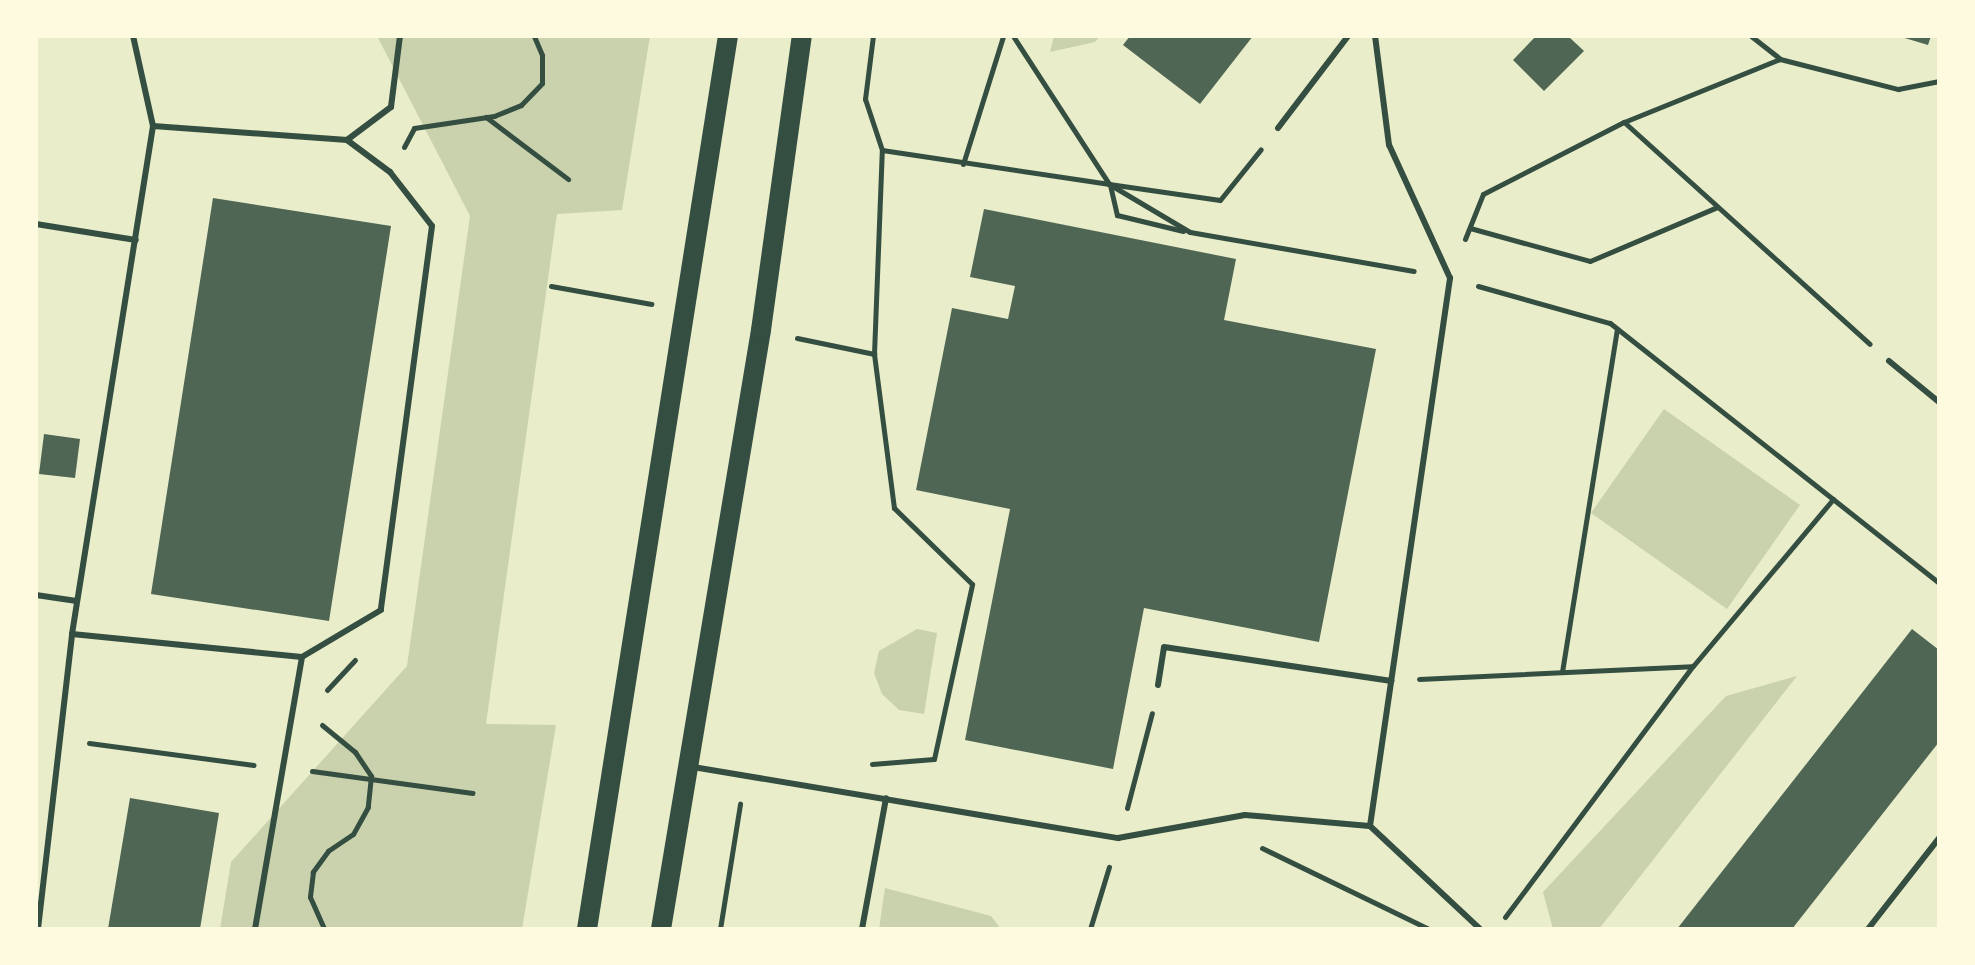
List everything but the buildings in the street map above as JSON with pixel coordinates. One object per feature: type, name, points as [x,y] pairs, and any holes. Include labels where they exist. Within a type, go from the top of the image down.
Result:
[{"type":"main road","points":[[587,929],[728,36]]},
{"type":"main road","points":[[661,929],[685,766],[761,330],[802,36]]},
{"type":"lane","points":[[38,929],[72,634],[153,126],[133,36]]},
{"type":"lane","points":[[347,140],[391,107],[400,36]]},
{"type":"lane","points":[[1278,128],[1348,36]]},
{"type":"lane","points":[[1370,826],[1450,278],[1389,145],[1375,36]]},
{"type":"lane","points":[[72,634],[302,657],[381,610],[432,226],[390,172],[347,140],[153,126]]},
{"type":"lane","points":[[36,224],[136,240]]},
{"type":"lane","points":[[1889,361],[1939,402]]},
{"type":"lane","points":[[36,595],[77,601]]},
{"type":"lane","points":[[1158,685],[1164,647],[1391,681]]},
{"type":"lane","points":[[255,929],[302,657]]},
{"type":"lane","points":[[685,766],[1118,838],[1245,815],[1370,826],[1480,929]]},
{"type":"lane","points":[[862,929],[886,798]]},
{"type":"lane","points":[[1868,929],[1939,838]]},
{"type":"lane","points":[[36,869],[47,871]]},
{"type":"path","points":[[390,172],[414,128],[486,117],[521,105],[542,83],[542,55],[534,36]]},
{"type":"path","points":[[855,766],[934,759],[972,584],[894,508],[874,354],[882,150],[865,99],[873,36]]},
{"type":"path","points":[[963,164],[1003,36]]},
{"type":"path","points":[[1013,36],[1109,184],[1117,215],[1190,232]]},
{"type":"path","points":[[1751,36],[1780,59]]},
{"type":"path","points":[[486,117],[568,179]]},
{"type":"path","points":[[1624,122],[1889,361]]},
{"type":"path","points":[[1109,184],[1220,200],[1278,128]]},
{"type":"path","points":[[1470,228],[1590,261],[1717,207]]},
{"type":"path","points":[[1450,278],[1617,329],[1939,583]]},
{"type":"path","points":[[1562,672],[1617,329]]},
{"type":"path","points":[[1496,929],[1693,666],[1833,499]]},
{"type":"path","points":[[321,701],[326,690],[351,670],[364,621]]},
{"type":"path","points":[[1391,681],[1693,666]]},
{"type":"path","points":[[1090,929],[1118,838],[1158,685]]},
{"type":"path","points":[[317,712],[324,732],[355,752],[371,776],[368,807],[353,834],[328,851],[313,872],[310,897],[324,929]]},
{"type":"path","points":[[720,929],[744,775]]},
{"type":"path","points":[[1207,822],[1429,929]]},
{"type":"green space","points":[[377,36],[650,36],[622,210],[557,214],[486,724],[556,725],[522,929],[220,929],[231,862],[407,666],[470,216]]},
{"type":"green space","points":[[1054,36],[1100,36],[1095,42],[1050,52]]},
{"type":"green space","points":[[1664,409],[1800,505],[1727,609],[1591,513]]},
{"type":"green space","points":[[917,629],[937,633],[924,714],[899,710],[882,694],[874,673],[879,651]]},
{"type":"green space","points":[[1797,676],[1599,929],[1553,929],[1543,892],[1726,696]]},
{"type":"green space","points":[[885,888],[991,916],[1001,929],[879,929]]}]
